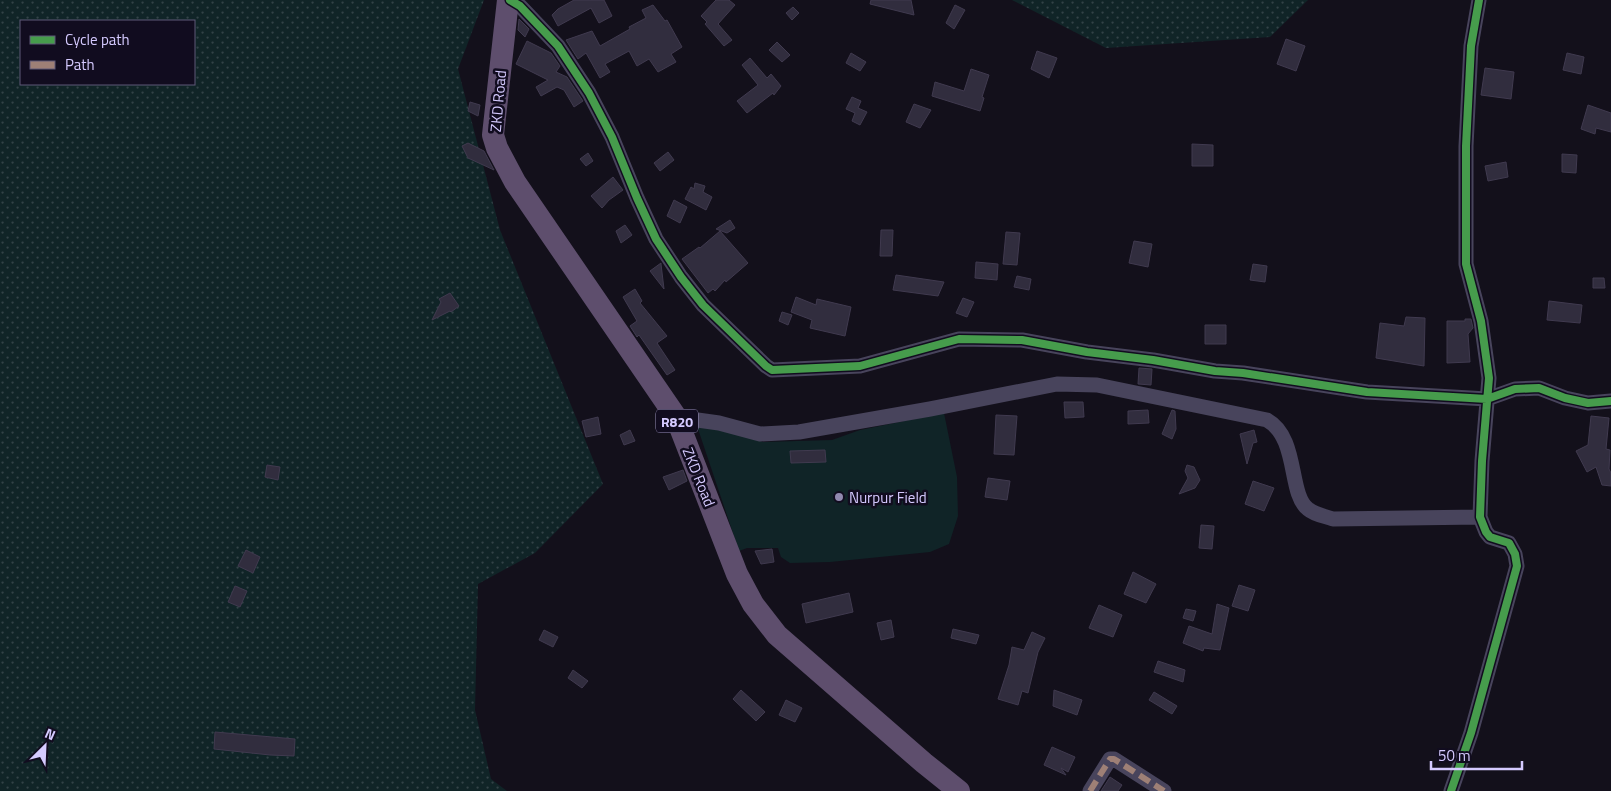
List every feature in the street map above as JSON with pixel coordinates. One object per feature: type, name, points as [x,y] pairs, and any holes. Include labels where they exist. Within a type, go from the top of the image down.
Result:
[{"type":"main road","name":"ZKD Road","points":[[509,0],[493,135],[497,148],[515,182],[676,417],[737,574],[753,604],[777,635],[924,763],[959,791]]},
{"type":"street","points":[[509,0],[520,6],[558,46],[589,93],[612,137],[656,239],[681,277],[703,305],[772,370],[860,366],[959,339],[1022,340],[1087,352],[1153,360],[1215,372],[1243,373],[1367,392],[1487,399],[1516,389],[1539,388],[1565,398],[1588,403],[1611,401]]},
{"type":"street","points":[[1451,791],[1472,733],[1517,566],[1516,554],[1509,543],[1490,538],[1480,517],[1489,378],[1484,340],[1466,264],[1466,146],[1471,46],[1479,0]]},
{"type":"street","points":[[676,417],[720,423],[760,434],[799,432],[1057,384],[1097,386],[1267,420],[1274,424],[1287,445],[1301,500],[1307,509],[1316,514],[1333,519],[1480,517]]},
{"type":"street","points":[[1090,791],[1110,759],[1164,791]]},
{"type":"green space","points":[[0,0],[484,0],[458,69],[500,230],[603,484],[535,553],[478,584],[475,710],[491,779],[507,791],[0,791]]},
{"type":"green space","points":[[1012,0],[1308,0],[1270,37],[1106,48]]},
{"type":"green space","name":"Nurpur Field","points":[[944,413],[957,477],[958,516],[949,544],[930,552],[830,562],[790,563],[781,557],[778,548],[747,548],[739,551],[695,420],[763,442],[832,440],[860,430]]},
{"type":"building","points":[[574,0],[604,0],[612,16],[599,23],[591,8],[558,26],[552,15],[558,9]]},
{"type":"building","points":[[716,0],[729,0],[735,5],[718,24],[732,40],[724,46],[705,24],[707,22],[701,16]]},
{"type":"building","points":[[871,0],[911,0],[914,15],[870,4]]},
{"type":"building","points":[[653,5],[665,21],[667,20],[682,47],[671,54],[676,62],[658,72],[649,59],[637,66],[629,51],[605,64],[610,72],[600,78],[586,53],[578,59],[566,40],[592,31],[600,46],[646,18],[642,10]]},
{"type":"building","points":[[955,5],[965,10],[954,29],[946,23]]},
{"type":"building","points":[[793,7],[799,13],[792,20],[786,13]]},
{"type":"building","points":[[519,19],[529,29],[525,37],[518,30]]},
{"type":"building","points":[[1286,39],[1305,46],[1296,71],[1277,64]]},
{"type":"building","points":[[527,41],[551,53],[560,66],[556,72],[567,77],[583,101],[574,107],[564,90],[557,87],[541,96],[536,87],[548,80],[516,64]]},
{"type":"building","points":[[777,42],[790,55],[782,62],[769,50]]},
{"type":"building","points":[[1037,51],[1057,58],[1049,78],[1031,69]]},
{"type":"building","points":[[851,53],[866,62],[860,71],[846,63]]},
{"type":"building","points":[[1567,53],[1584,57],[1581,74],[1563,70]]},
{"type":"building","points":[[750,58],[767,78],[771,74],[781,86],[774,95],[773,93],[747,113],[737,101],[758,85],[742,65]]},
{"type":"building","points":[[1485,68],[1514,72],[1511,99],[1481,95]]},
{"type":"building","points":[[971,69],[989,75],[980,111],[932,96],[935,82],[964,91]]},
{"type":"building","points":[[852,97],[861,101],[858,108],[867,112],[860,125],[852,121],[855,113],[846,109]]},
{"type":"building","points":[[470,102],[480,105],[478,116],[468,111]]},
{"type":"building","points":[[914,104],[931,110],[920,128],[906,122]]},
{"type":"building","points":[[1588,105],[1611,113],[1611,132],[1596,128],[1595,134],[1581,129]]},
{"type":"building","points":[[468,143],[484,151],[494,170],[468,158],[462,146]]},
{"type":"building","points":[[1192,144],[1213,145],[1213,166],[1192,166]]},
{"type":"building","points":[[668,152],[674,160],[660,171],[654,163]]},
{"type":"building","points":[[588,153],[593,161],[586,166],[580,159]]},
{"type":"building","points":[[1562,154],[1577,155],[1576,173],[1562,172]]},
{"type":"building","points":[[1506,162],[1508,177],[1488,181],[1485,166]]},
{"type":"building","points":[[613,177],[623,190],[609,200],[602,208],[591,196]]},
{"type":"building","points":[[695,183],[705,186],[703,192],[712,197],[706,210],[685,199],[691,187],[694,189]]},
{"type":"building","points":[[674,200],[687,207],[680,223],[667,216]]},
{"type":"building","points":[[730,220],[735,228],[727,233],[716,229]]},
{"type":"building","points":[[625,225],[632,235],[621,243],[616,231]]},
{"type":"building","points":[[881,230],[893,230],[892,256],[880,256]]},
{"type":"building","points":[[720,231],[748,263],[726,282],[725,280],[715,291],[713,289],[708,293],[682,259],[700,248]]},
{"type":"building","points":[[1006,232],[1020,233],[1017,265],[1003,264]]},
{"type":"building","points":[[1134,241],[1152,244],[1148,267],[1129,263]]},
{"type":"building","points":[[976,262],[998,264],[997,280],[975,278]]},
{"type":"building","points":[[661,264],[664,289],[650,271]]},
{"type":"building","points":[[1253,264],[1267,266],[1265,282],[1250,280]]},
{"type":"building","points":[[896,275],[944,282],[938,296],[893,290]]},
{"type":"building","points":[[1017,276],[1031,279],[1029,290],[1014,287]]},
{"type":"building","points":[[1593,278],[1604,278],[1605,288],[1593,288]]},
{"type":"building","points":[[635,289],[642,301],[640,303],[667,336],[657,343],[675,370],[667,375],[639,335],[637,337],[630,326],[637,321],[623,297]]},
{"type":"building","points":[[450,293],[459,306],[451,312],[432,320],[441,302],[439,299]]},
{"type":"building","points":[[796,297],[816,305],[817,299],[851,307],[845,336],[810,328],[812,320],[791,312]]},
{"type":"building","points":[[963,298],[974,302],[967,317],[956,313]]},
{"type":"building","points":[[1549,301],[1582,305],[1580,323],[1547,320]]},
{"type":"building","points":[[782,312],[792,315],[788,325],[779,321]]},
{"type":"building","points":[[1406,317],[1425,318],[1424,366],[1376,358],[1380,323],[1404,326]]},
{"type":"building","points":[[1465,319],[1471,319],[1473,328],[1468,334],[1470,362],[1447,363],[1447,321],[1465,321]]},
{"type":"building","points":[[1205,325],[1226,325],[1226,344],[1205,344]]},
{"type":"building","points":[[1139,368],[1152,369],[1151,385],[1138,384]]},
{"type":"building","points":[[1064,402],[1083,402],[1084,417],[1065,418]]},
{"type":"building","points":[[1148,410],[1149,423],[1128,424],[1128,411]]},
{"type":"building","points":[[1172,410],[1175,411],[1176,429],[1172,439],[1162,434]]},
{"type":"building","points":[[996,415],[1017,416],[1014,455],[994,454]]},
{"type":"building","points":[[1591,416],[1609,418],[1606,449],[1610,450],[1609,469],[1611,473],[1611,486],[1602,485],[1596,467],[1587,472],[1576,451],[1588,445]]},
{"type":"building","points":[[598,417],[601,434],[586,437],[582,421]]},
{"type":"building","points":[[630,430],[635,441],[624,445],[620,435]]},
{"type":"building","points":[[1254,430],[1257,442],[1253,443],[1247,464],[1240,434]]},
{"type":"building","points":[[825,450],[826,462],[791,463],[790,451]]},
{"type":"building","points":[[267,465],[280,467],[278,480],[265,477]]},
{"type":"building","points":[[1187,465],[1194,467],[1200,480],[1195,488],[1179,494],[1188,478],[1185,471]]},
{"type":"building","points":[[683,470],[687,481],[669,490],[663,477]]},
{"type":"building","points":[[988,478],[1010,481],[1007,500],[985,497]]},
{"type":"building","points":[[1253,481],[1274,488],[1264,511],[1245,504]]},
{"type":"building","points":[[1201,525],[1214,526],[1212,549],[1199,548]]},
{"type":"building","points":[[772,549],[774,562],[761,564],[755,551]]},
{"type":"building","points":[[246,550],[260,557],[253,573],[238,566]]},
{"type":"building","points":[[1133,572],[1156,584],[1146,603],[1124,594]]},
{"type":"building","points":[[1239,585],[1255,590],[1248,611],[1232,606]]},
{"type":"building","points":[[235,586],[247,591],[240,607],[228,602]]},
{"type":"building","points":[[849,593],[853,612],[806,623],[802,604]]},
{"type":"building","points":[[1217,604],[1229,608],[1220,650],[1204,648],[1203,651],[1183,643],[1189,626],[1212,634]]},
{"type":"building","points":[[1099,605],[1122,615],[1113,637],[1089,628]]},
{"type":"building","points":[[1186,609],[1196,611],[1193,621],[1183,618]]},
{"type":"building","points":[[891,620],[894,637],[881,640],[877,623]]},
{"type":"building","points":[[953,629],[979,635],[976,644],[951,638]]},
{"type":"building","points":[[544,630],[558,637],[553,647],[539,640]]},
{"type":"building","points":[[1032,632],[1045,638],[1038,652],[1028,693],[1022,691],[1018,705],[998,699],[1009,665],[1012,647],[1024,650]]},
{"type":"building","points":[[1158,661],[1185,670],[1183,682],[1154,672]]},
{"type":"building","points":[[573,670],[588,681],[582,688],[568,678]]},
{"type":"building","points":[[741,690],[765,712],[756,721],[733,699]]},
{"type":"building","points":[[1054,690],[1082,700],[1077,715],[1053,706]]},
{"type":"building","points":[[1154,692],[1177,706],[1172,714],[1149,700]]},
{"type":"building","points":[[786,700],[802,708],[795,722],[779,715]]},
{"type":"building","points":[[215,732],[295,739],[294,756],[214,749]]},
{"type":"building","points":[[1052,747],[1075,757],[1068,772],[1061,768],[1066,775],[1044,765]]},
{"type":"building","points":[[1110,777],[1122,785],[1118,791],[1101,791]]},
{"type":"marked path","points":[[1090,791],[1110,759],[1114,759],[1164,791]]},
{"type":"cycle path","points":[[510,0],[520,6],[558,46],[589,93],[612,137],[656,239],[681,277],[703,305],[772,370],[860,366],[959,339],[1022,340],[1087,352],[1367,392],[1487,399],[1515,389],[1539,388],[1565,398],[1588,403],[1611,401]]},
{"type":"cycle path","points":[[1451,791],[1471,733],[1517,566],[1515,554],[1509,543],[1490,537],[1480,517],[1482,461],[1489,378],[1481,321],[1466,264],[1466,146],[1471,46],[1479,0]]},
{"type":"place","name":"Nurpur Field","points":[[839,497]]}]
